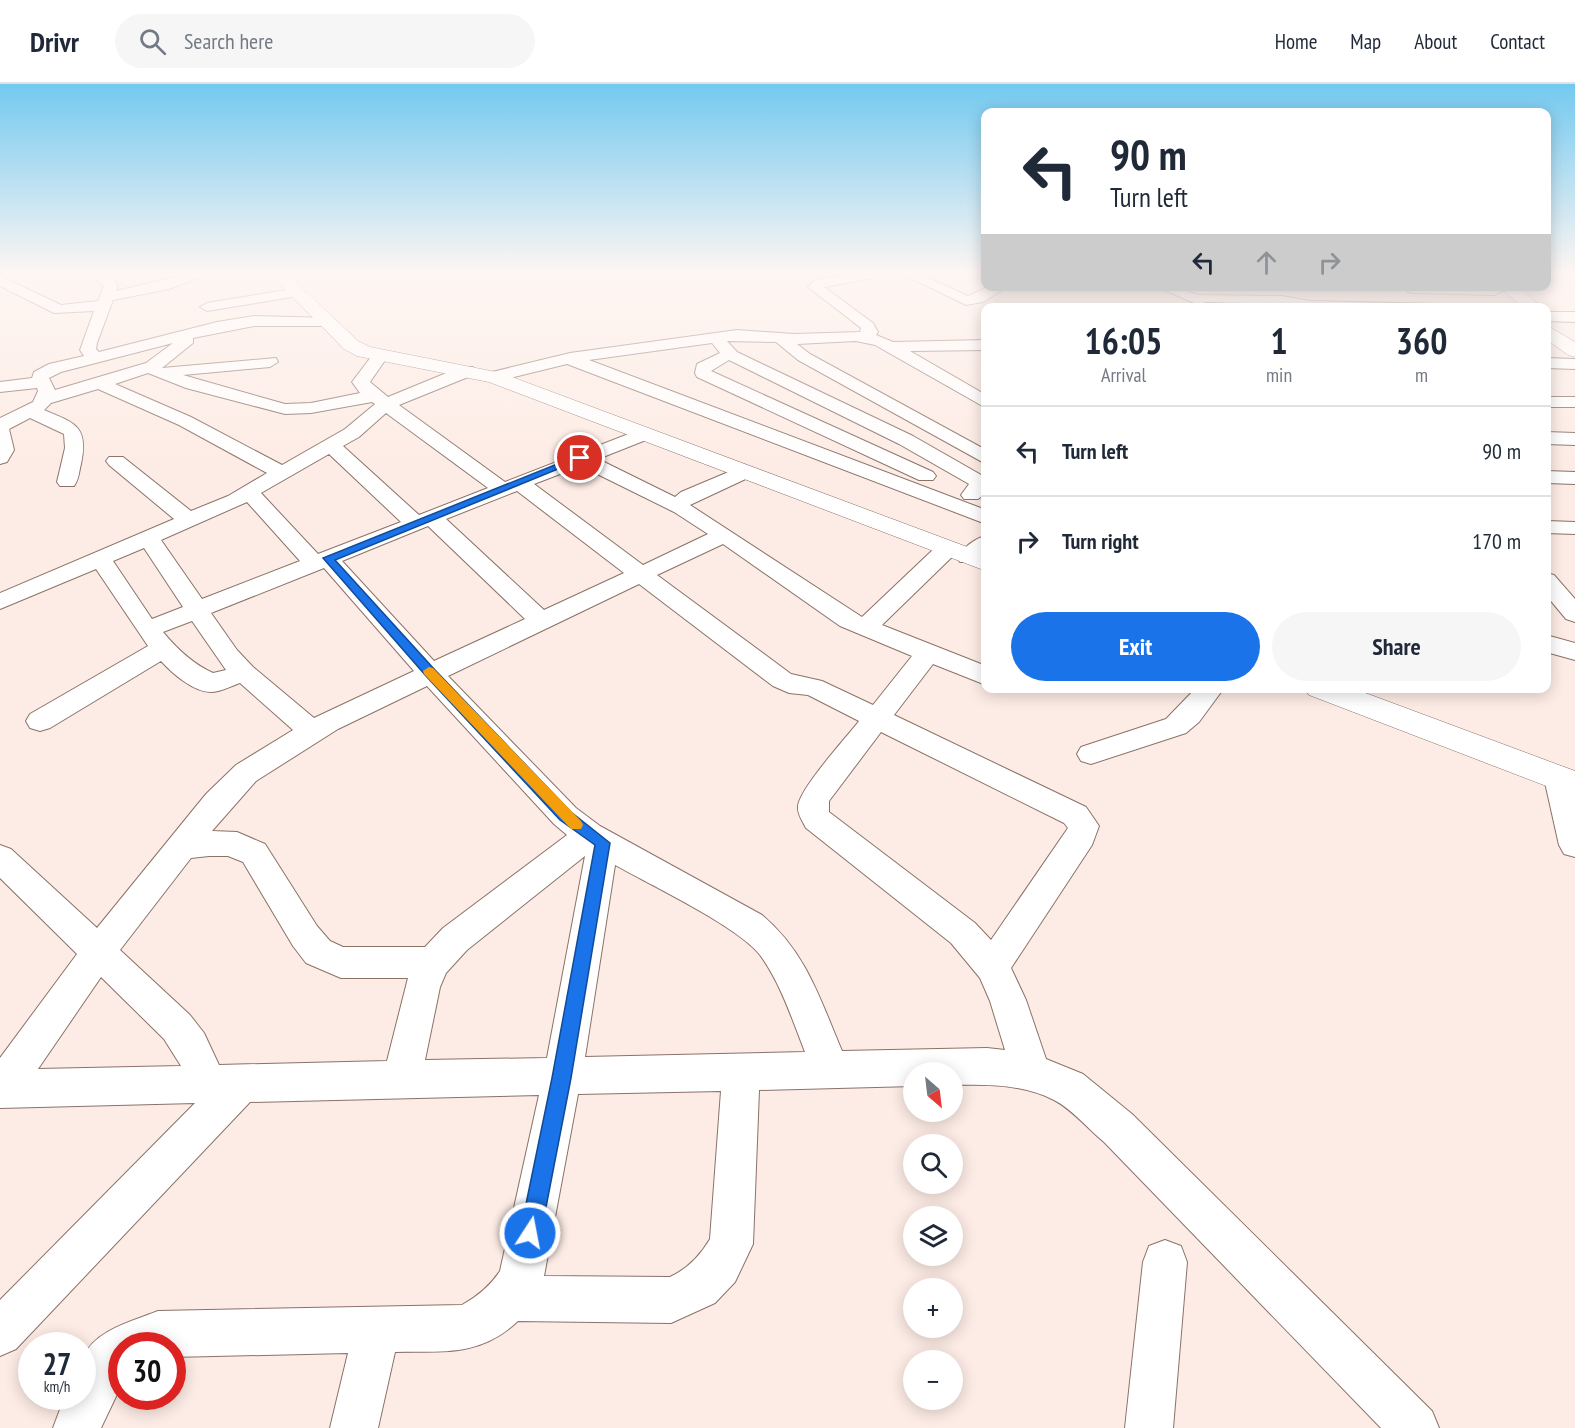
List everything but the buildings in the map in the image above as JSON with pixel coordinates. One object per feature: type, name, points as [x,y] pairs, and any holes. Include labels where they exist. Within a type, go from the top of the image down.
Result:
[{"type":"street","points":[[92,337],[88,351],[95,357]]},
{"type":"street","points":[[40,398],[40,376],[44,372],[156,337]]},
{"type":"street","points":[[156,370],[189,337]]},
{"type":"street","points":[[343,337],[351,345],[380,356],[494,377],[967,557]]},
{"type":"street","points":[[494,377],[570,358],[730,337]]},
{"type":"street","points":[[764,337],[781,339],[845,337]]},
{"type":"street","points":[[867,337],[891,347],[981,400]]},
{"type":"street","points":[[1562,337],[1575,351]]},
{"type":"street","points":[[715,338],[731,355],[906,440],[981,485]]},
{"type":"street","points":[[781,339],[804,357],[981,455]]},
{"type":"street","points":[[891,347],[981,345]]},
{"type":"street","points":[[731,355],[718,358],[704,368],[703,373],[832,435],[978,499]]},
{"type":"street","points":[[380,356],[361,382],[364,388],[640,573],[782,680],[789,684],[813,687],[1074,815],[1084,826],[1081,836],[992,967]]},
{"type":"street","points":[[570,358],[981,516]]},
{"type":"street","points":[[0,458],[4,450],[0,428],[6,421],[40,398],[156,370],[270,362]]},
{"type":"street","points":[[1551,363],[1575,364]]},
{"type":"street","points":[[156,370],[192,384],[285,409],[380,400],[467,371]]},
{"type":"street","points":[[99,382],[185,421],[282,473]]},
{"type":"street","points":[[0,387],[40,398],[73,433],[75,448],[68,482]]},
{"type":"street","points":[[0,602],[249,492],[352,433],[380,400]]},
{"type":"street","points":[[1551,402],[1575,402]]},
{"type":"street","points":[[40,720],[197,610],[644,434]]},
{"type":"street","points":[[1551,438],[1575,439]]},
{"type":"street","points":[[330,446],[424,521],[540,620]]},
{"type":"street","points":[[580,458],[681,508],[724,535],[831,611],[865,628],[981,674]]},
{"type":"street","points":[[116,461],[189,520]]},
{"type":"street","points":[[681,508],[679,504],[688,496],[745,472]]},
{"type":"street","points":[[1551,477],[1575,478]]},
{"type":"street","points":[[249,492],[322,561],[566,816],[596,839],[750,925],[771,943],[791,974],[831,1070]]},
{"type":"street","points":[[1551,527],[1575,528]]},
{"type":"street","points":[[0,1089],[98,952],[180,847],[217,802],[246,774],[312,731],[540,620],[724,535]]},
{"type":"street","points":[[148,538],[228,656],[244,673],[312,731]]},
{"type":"street","points":[[865,628],[981,546]]},
{"type":"street","points":[[100,558],[155,639],[211,683],[244,673]]},
{"type":"street","points":[[1551,583],[1575,585]]},
{"type":"street","points":[[1551,586],[1575,614]]},
{"type":"street","points":[[1551,645],[1575,652]]},
{"type":"street","points":[[927,654],[818,794],[812,803],[813,813],[817,820],[963,933],[992,967],[1008,1000],[1031,1072]]},
{"type":"street","points":[[1092,754],[1176,726],[1189,715],[1207,693]]},
{"type":"street","points":[[1333,693],[1567,781],[1575,845]]},
{"type":"street","points":[[402,1080],[422,987],[433,963],[455,939],[596,839]]},
{"type":"street","points":[[186,1333],[465,1328],[490,1316],[511,1298],[521,1278],[561,1078],[596,839]]},
{"type":"street","points":[[180,847],[224,842],[242,844],[254,853],[318,952],[341,962],[433,963]]},
{"type":"street","points":[[5,872],[98,952],[177,1027],[225,1085]]},
{"type":"street","points":[[0,1089],[561,1078],[987,1066],[1031,1072],[1069,1088],[1118,1128],[1415,1428]]},
{"type":"street","points":[[511,1298],[671,1300],[699,1287],[718,1266],[731,1244],[741,1072]]},
{"type":"street","points":[[0,1333],[225,1085]]},
{"type":"street","points":[[1149,1428],[1165,1262]]},
{"type":"street","points":[[354,1428],[377,1330]]},
{"type":"street","points":[[77,1428],[95,1382],[108,1362]]},
{"type":"slow traffic","points":[[429,671],[576,825]]},
{"type":"route","points":[[530,1233],[561,1078],[603,843],[566,816],[430,673],[328,558],[580,458]]}]
